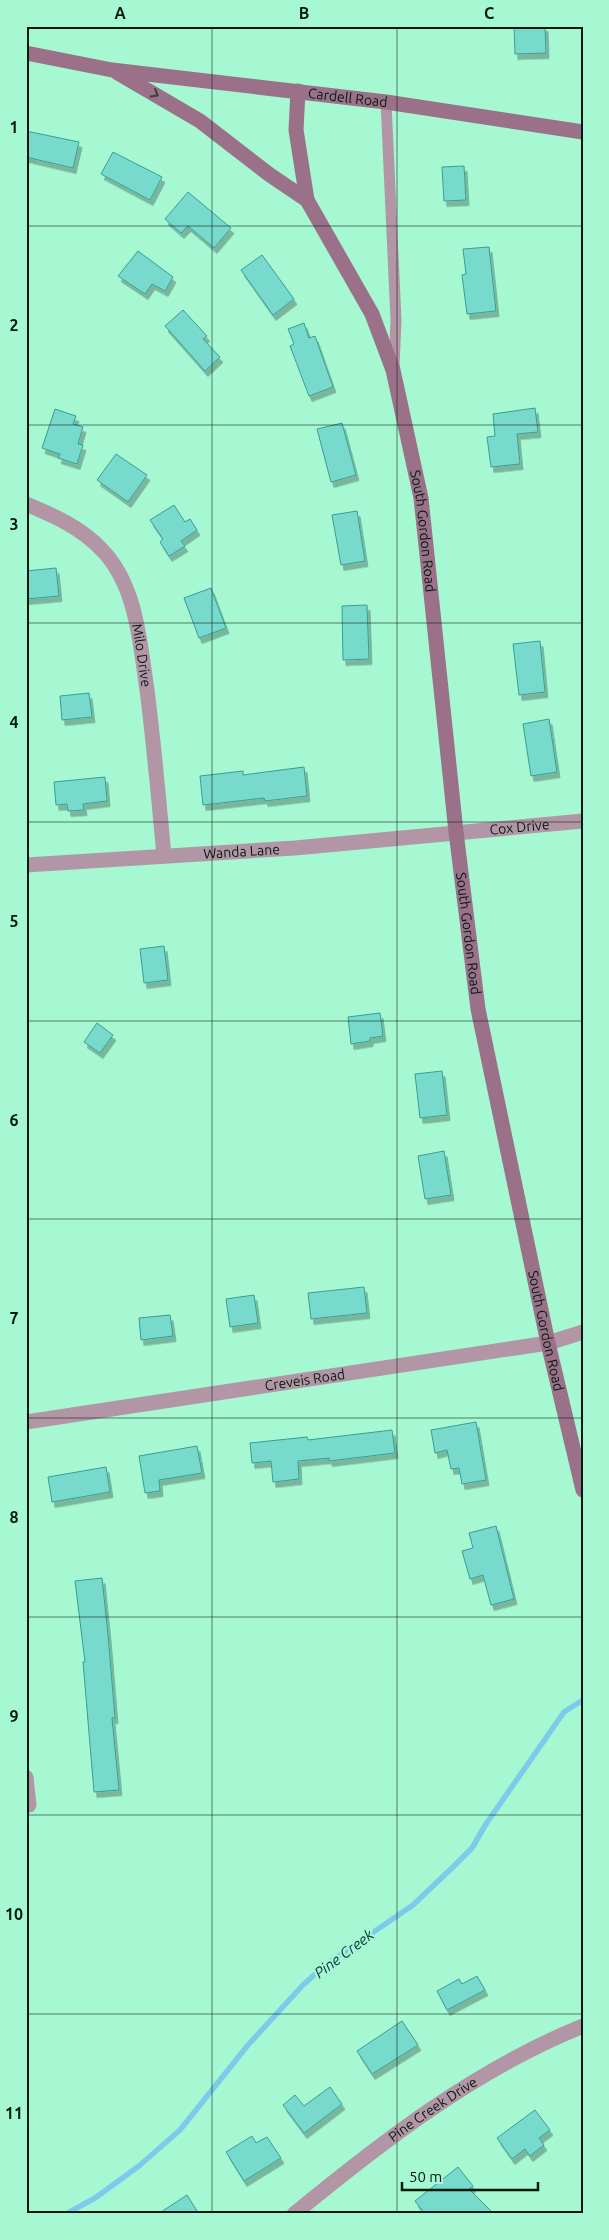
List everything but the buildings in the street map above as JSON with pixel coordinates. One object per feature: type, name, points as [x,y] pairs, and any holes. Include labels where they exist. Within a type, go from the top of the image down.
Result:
[{"type":"street","points":[[26,53],[112,70],[200,121],[270,175],[307,200]]},
{"type":"street","name":"Cardell Road","points":[[112,70],[386,102],[583,132]]},
{"type":"street","name":"South Gordon Road","points":[[298,92],[296,130],[307,200],[372,314],[394,370],[421,498],[456,832],[478,1009],[548,1343],[583,1490]]},
{"type":"street","name":"Milo Drive","points":[[26,504],[81,530],[104,552],[124,584],[133,609],[139,636],[152,729],[164,856]]},
{"type":"street","name":"Cox Drive","points":[[456,832],[583,821]]},
{"type":"street","name":"Wanda Lane","points":[[26,865],[295,848],[456,832]]},
{"type":"street","name":"Creveis Road","points":[[26,1422],[548,1343],[583,1332]]},
{"type":"street","points":[[26,1777],[29,1805]]},
{"type":"street","name":"Pine Creek Drive","points":[[294,2214],[398,2132],[498,2066],[583,2026]]},
{"type":"lane","name":"South Gordon Road","points":[[386,102],[396,320],[394,370]]},
{"type":"waterway","name":"Pine Creek","points":[[66,2214],[95,2198],[139,2166],[180,2130],[248,2045],[303,1985],[324,1966],[413,1905],[453,1867],[472,1848],[486,1824],[564,1712],[583,1700]]}]
